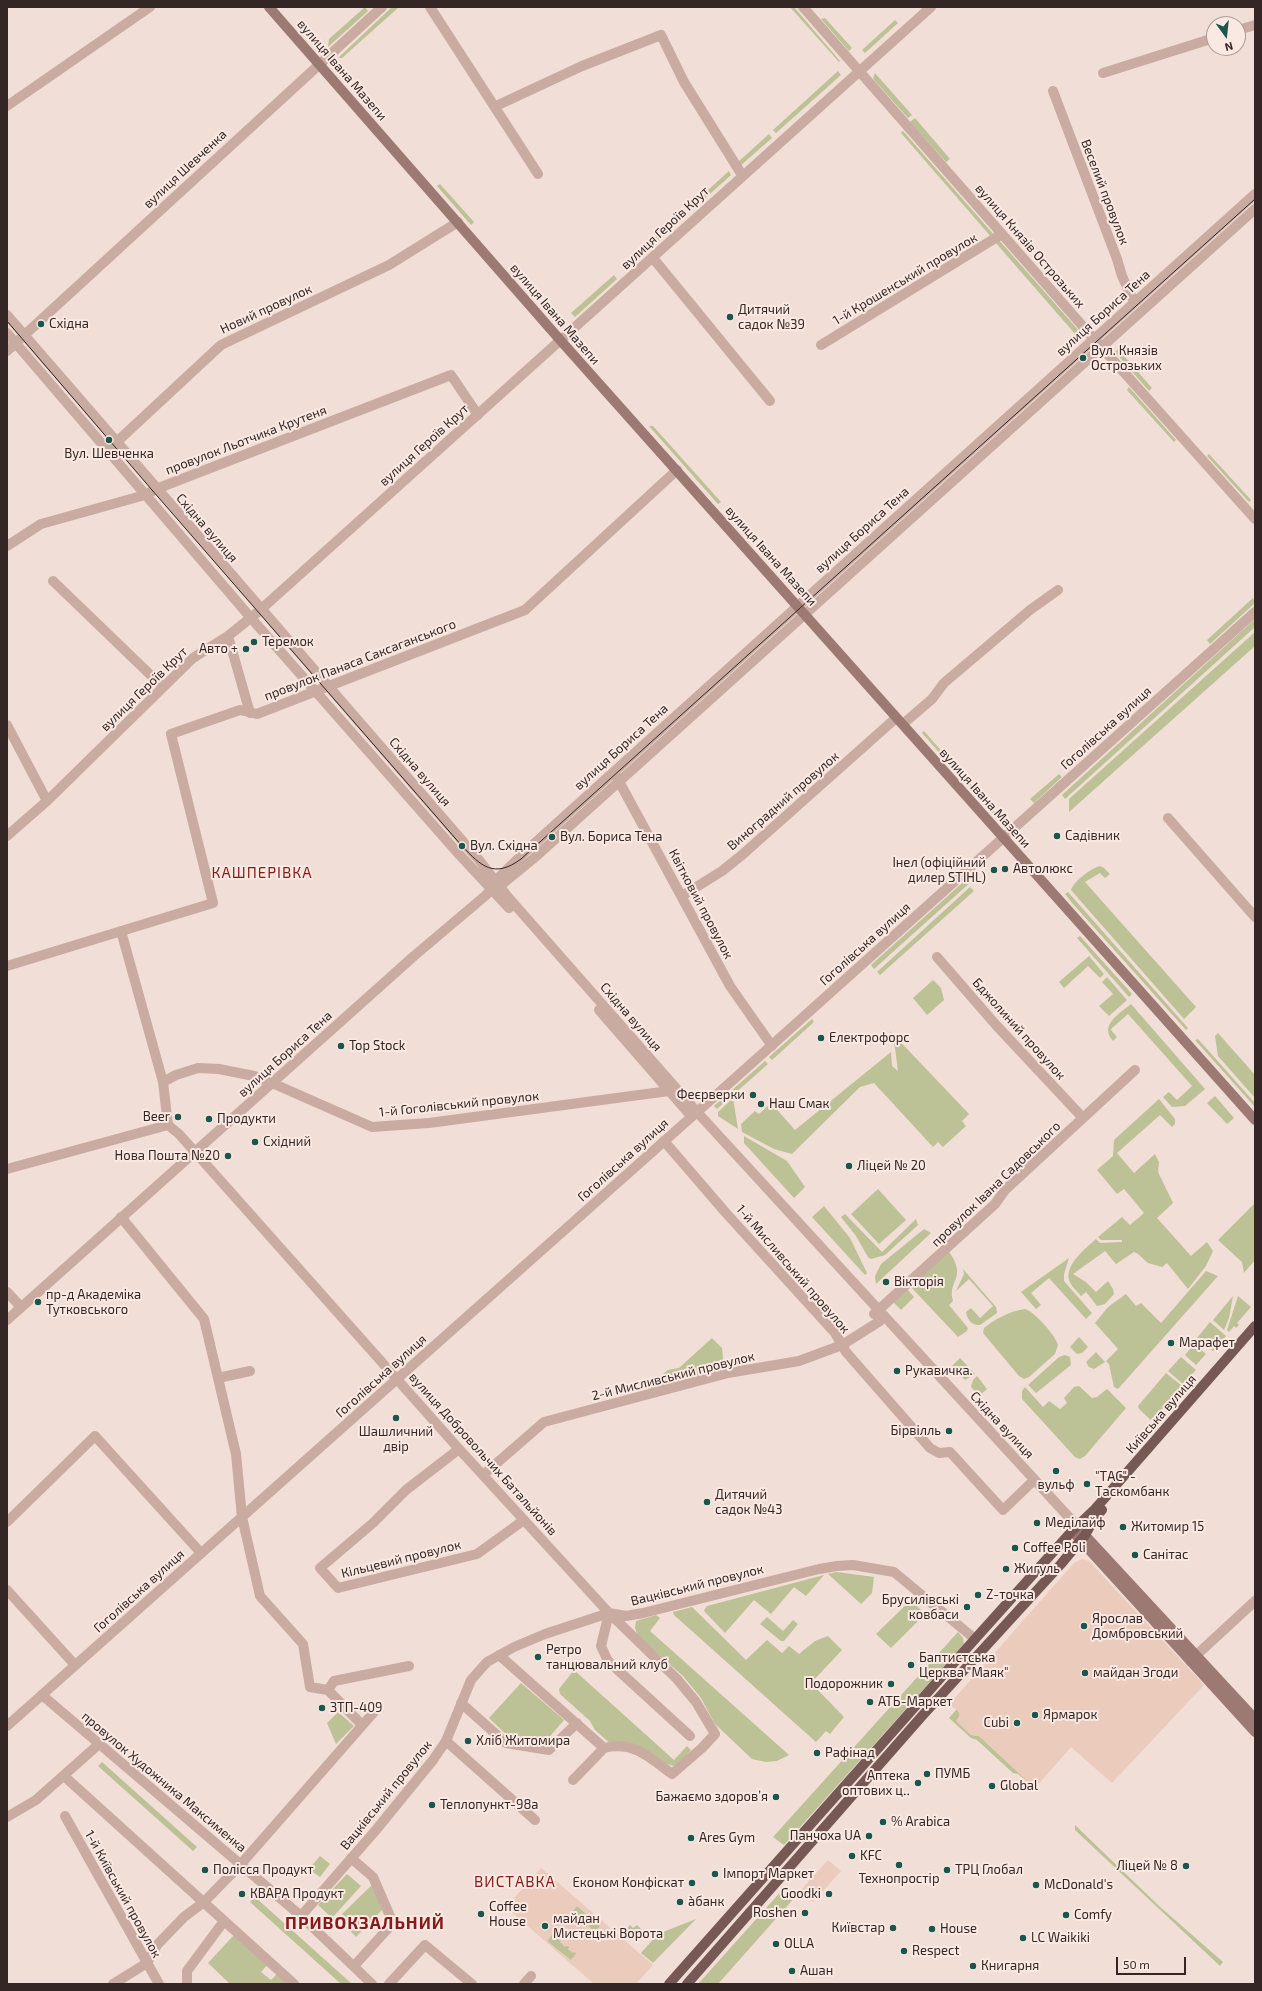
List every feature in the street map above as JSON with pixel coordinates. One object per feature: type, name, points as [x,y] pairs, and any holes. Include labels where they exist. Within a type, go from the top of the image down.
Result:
[{"type":"main road","name":"вулиця Івана Мазепи","points":[[268,7],[319,63],[562,341],[1255,1120]]},
{"type":"main road","name":"Київська вулиця","points":[[669,1984],[975,1639],[1075,1529],[1095,1510],[1255,1326]]},
{"type":"main road","name":"Київська вулиця","points":[[687,1984],[926,1712],[1083,1538],[1094,1519],[1255,1336]]},
{"type":"main road","name":"Східна вулиця","points":[[1075,1529],[1193,1658],[1255,1732]]},
{"type":"main road","name":"Східна вулиця","points":[[1193,1658],[1255,1719]]},
{"type":"street","points":[[7,106],[150,7]]},
{"type":"street","name":"вулиця Шевченка","points":[[7,351],[319,63],[382,7]]},
{"type":"street","points":[[430,7],[496,106],[504,122],[538,174]]},
{"type":"street","name":"вулиця Князів Острозьких","points":[[803,7],[1093,338],[1255,519]]},
{"type":"street","name":"вулиця Героїв Крут","points":[[7,836],[47,801],[162,686],[193,658],[228,636],[261,610],[562,341],[742,175],[930,7]]},
{"type":"street","points":[[496,106],[582,66],[661,35],[684,82],[742,175]]},
{"type":"street","points":[[1103,73],[1206,41]]},
{"type":"street","name":"Веселий провулок","points":[[1052,91],[1117,259],[1122,276],[1134,302]]},
{"type":"street","name":"вулиця Бориса Тена","points":[[496,885],[613,771],[1255,194]]},
{"type":"street","name":"вулиця Бориса Тена","points":[[7,1320],[194,1152],[496,885],[620,781],[1255,209]]},
{"type":"street","name":"Новий провулок","points":[[107,451],[221,345],[389,265],[458,222]]},
{"type":"street","name":"1-й Крошенський провулок","points":[[821,345],[1002,234]]},
{"type":"street","points":[[653,258],[770,401]]},
{"type":"street","name":"Східна вулиця","points":[[7,315],[328,686],[669,1091],[694,1114]]},
{"type":"street","name":"Східна вулиця","points":[[7,334],[251,618],[496,885],[694,1114],[1030,1484],[1075,1529]]},
{"type":"street","name":"провулок Льотчика Крутеня","points":[[7,546],[41,524],[145,495],[156,488],[451,374],[478,415]]},
{"type":"street","name":"провулок Панаса Саксаганського","points":[[7,966],[213,903],[171,734],[240,710],[257,714],[525,610],[677,470]]},
{"type":"street","points":[[53,581],[162,686]]},
{"type":"street","name":"Виноградний провулок","points":[[682,896],[722,871],[742,855],[900,721],[932,699],[944,683],[1030,610],[1058,590]]},
{"type":"street","name":"Гоголівська вулиця","points":[[7,1726],[772,1046],[1255,612]]},
{"type":"street","points":[[228,636],[250,713]]},
{"type":"street","points":[[7,724],[47,801]]},
{"type":"street","name":"Квітковий провулок","points":[[613,771],[620,781],[730,986],[772,1046]]},
{"type":"street","points":[[1168,818],[1255,917]]},
{"type":"street","points":[[7,1169],[168,1125],[163,1082],[121,931]]},
{"type":"street","name":"Бджолиний провулок","points":[[937,957],[996,1025],[1083,1118]]},
{"type":"street","name":"1-й Гоголівський провулок","points":[[163,1082],[176,1074],[198,1068],[219,1069],[254,1076],[372,1127],[429,1123],[669,1091]]},
{"type":"street","name":"провулок Івана Садовського","points":[[877,1315],[995,1204],[1005,1190],[1135,1070]]},
{"type":"street","name":"вулиця Добровольчих Батальйонів","points":[[168,1125],[180,1134],[194,1152],[398,1378],[459,1449],[609,1613],[677,1679],[696,1702],[715,1734],[702,1748],[672,1774],[635,1748],[622,1746],[604,1748]]},
{"type":"street","name":"1-й Мисливський провулок","points":[[664,1141],[726,1213],[835,1333],[846,1352],[930,1448],[939,1453],[950,1452],[1003,1510],[1030,1484]]},
{"type":"street","points":[[121,1217],[204,1319],[236,1454],[242,1517],[260,1596],[303,1644],[310,1687],[328,1690],[362,1725]]},
{"type":"street","points":[[7,1292],[21,1307]]},
{"type":"street","name":"Східна вулиця","points":[[877,1315],[1075,1529]]},
{"type":"street","name":"2-й Мисливський провулок","points":[[483,1475],[544,1422],[728,1373],[798,1361],[842,1345],[877,1315]]},
{"type":"street","points":[[218,1378],[250,1371]]},
{"type":"street","points":[[7,1522],[95,1436],[201,1553]]},
{"type":"street","name":"Кільцевий провулок","points":[[459,1449],[406,1490],[373,1523],[320,1568],[338,1588],[477,1554],[524,1520]]},
{"type":"street","name":"Вацківський провулок","points":[[300,1916],[433,1760],[446,1741],[471,1680],[479,1669],[499,1655],[545,1634],[609,1613],[626,1616],[643,1613],[819,1569],[853,1565],[894,1572],[975,1639]]},
{"type":"street","points":[[7,1590],[75,1665]]},
{"type":"street","points":[[1193,1658],[1255,1601]]},
{"type":"street","points":[[609,1613],[601,1646],[608,1661],[690,1736]]},
{"type":"street","points":[[499,1655],[604,1748],[573,1780]]},
{"type":"street","points":[[328,1690],[334,1680],[409,1666]]},
{"type":"street","name":"провулок Художника Максименка","points":[[42,1695],[99,1744],[117,1757],[241,1864],[204,1902],[184,1917],[157,1945],[147,1963]]},
{"type":"street","points":[[461,1703],[506,1743],[549,1750],[577,1723]]},
{"type":"street","points":[[369,1983],[354,1966],[241,1864],[374,1712]]},
{"type":"street","points":[[446,1741],[535,1820]]},
{"type":"street","points":[[7,1817],[36,1800],[99,1744]]},
{"type":"street","points":[[64,1776],[294,1984]]},
{"type":"street","name":"1-й Київський провулок","points":[[65,1816],[159,1984]]},
{"type":"street","points":[[351,1858],[373,1877],[393,1923],[354,1966]]},
{"type":"street","points":[[187,1984],[187,1971],[224,1921]]},
{"type":"street","points":[[389,1984],[425,1945],[472,1984]]},
{"type":"street","points":[[112,1984],[147,1963]]},
{"type":"street","points":[[524,1984],[531,1976]]},
{"type":"green space","points":[[365,7],[368,11],[328,47],[329,39]]},
{"type":"green space","points":[[392,7],[399,7],[342,58],[338,58]]},
{"type":"green space","points":[[790,7],[794,7],[840,61],[839,62]]},
{"type":"green space","points":[[825,18],[852,48],[849,51],[821,19]]},
{"type":"green space","points":[[895,20],[898,23],[865,53],[862,50]]},
{"type":"green space","points":[[838,71],[841,75],[776,133],[773,130]]},
{"type":"green space","points":[[875,73],[912,115],[908,118],[874,80],[873,78]]},
{"type":"green space","points":[[915,118],[950,159],[946,162],[910,122]]},
{"type":"green space","points":[[903,131],[995,236],[992,238],[901,133]]},
{"type":"green space","points":[[769,134],[772,138],[740,166],[737,163]]},
{"type":"green space","points":[[729,171],[731,175],[690,212],[687,209]]},
{"type":"green space","points":[[440,184],[474,222],[471,225],[437,186]]},
{"type":"green space","points":[[679,216],[682,219],[640,257],[637,254]]},
{"type":"green space","points":[[998,239],[1080,332],[1076,335],[995,242]]},
{"type":"green space","points":[[614,275],[617,279],[575,317],[571,313]]},
{"type":"green space","points":[[1118,349],[1152,388],[1149,391],[1115,352]]},
{"type":"green space","points":[[1129,387],[1176,440],[1174,442],[1127,390]]},
{"type":"green space","points":[[649,426],[653,426],[721,502],[718,504]]},
{"type":"green space","points":[[1209,454],[1251,500],[1249,502],[1207,456]]},
{"type":"green space","points":[[1253,598],[1255,603],[1210,644],[1207,640]]},
{"type":"green space","points":[[1255,619],[1255,627],[1065,799],[1062,795]]},
{"type":"green space","points":[[1255,632],[1255,646],[1069,812],[1069,799]]},
{"type":"green space","points":[[924,731],[997,814],[995,816],[922,733]]},
{"type":"green space","points":[[1059,774],[1062,777],[1034,803],[1030,799]]},
{"type":"green space","points":[[1100,866],[1110,874],[1105,878],[1100,873],[1085,882],[1196,1007],[1184,1019],[1071,890],[1083,875]]},
{"type":"green space","points":[[970,876],[973,880],[874,969],[871,965]]},
{"type":"green space","points":[[970,887],[974,891],[880,975],[877,972]]},
{"type":"green space","points":[[1068,892],[1188,1028],[1186,1030],[1073,904],[1065,894]]},
{"type":"green space","points":[[1080,936],[1132,994],[1129,997],[1077,938]]},
{"type":"green space","points":[[1089,956],[1104,974],[1100,978],[1088,966],[1064,988],[1059,982]]},
{"type":"green space","points":[[1107,977],[1127,1000],[1109,1016],[1099,1006],[1113,994],[1102,982]]},
{"type":"green space","points":[[933,980],[941,988],[944,1000],[927,1015],[913,998]]},
{"type":"green space","points":[[1131,1004],[1205,1089],[1185,1106],[1172,1107],[1163,1097],[1169,1092],[1177,1100],[1192,1086],[1128,1014],[1111,1030],[1117,1037],[1113,1041],[1109,1035],[1109,1025],[1112,1020]]},
{"type":"green space","points":[[812,1019],[814,1022],[772,1060],[769,1057]]},
{"type":"green space","points":[[890,1031],[969,1114],[962,1121],[966,1126],[943,1147],[938,1142],[933,1147],[874,1083],[860,1087],[792,1154],[774,1149],[742,1132],[741,1124],[755,1111],[759,1114],[771,1103],[795,1130],[891,1052],[892,1066],[898,1071],[895,1048]]},
{"type":"green space","points":[[1218,1033],[1255,1075],[1255,1098],[1218,1056],[1215,1036]]},
{"type":"green space","points":[[1198,1039],[1255,1103],[1255,1107],[1195,1040]]},
{"type":"green space","points":[[765,1061],[768,1064],[717,1109],[714,1106]]},
{"type":"green space","points":[[1215,1096],[1234,1118],[1227,1124],[1207,1103]]},
{"type":"green space","points":[[733,1098],[738,1129],[718,1116],[718,1112]]},
{"type":"green space","points":[[1159,1099],[1175,1119],[1175,1124],[1172,1127],[1160,1115],[1117,1153],[1134,1173],[1155,1154],[1159,1162],[1158,1172],[1173,1203],[1157,1218],[1191,1256],[1207,1242],[1213,1251],[1206,1266],[1188,1289],[1167,1263],[1162,1267],[1148,1263],[1134,1252],[1116,1264],[1105,1251],[1073,1274],[1086,1282],[1096,1292],[1108,1281],[1114,1294],[1105,1304],[1097,1306],[1086,1292],[1081,1296],[1071,1284],[1069,1274],[1073,1262],[1096,1239],[1100,1243],[1122,1242],[1122,1240],[1101,1240],[1098,1237],[1122,1217],[1130,1225],[1144,1213],[1124,1189],[1117,1194],[1097,1170],[1113,1156],[1114,1140]]},
{"type":"green space","points":[[744,1136],[787,1161],[805,1187],[794,1198],[744,1143]]},
{"type":"green space","points":[[878,1189],[906,1220],[879,1244],[851,1214]]},
{"type":"green space","points":[[1255,1203],[1255,1260],[1244,1273],[1242,1262],[1218,1240]]},
{"type":"green space","points":[[824,1206],[850,1238],[867,1273],[865,1275],[812,1217]]},
{"type":"green space","points":[[845,1214],[882,1252],[916,1219],[918,1225],[885,1255],[871,1259],[868,1257],[856,1236],[841,1217]]},
{"type":"green space","points":[[924,1229],[931,1233],[876,1284],[875,1276],[881,1264]]},
{"type":"green space","points":[[949,1252],[957,1268],[957,1273],[952,1294],[953,1301],[949,1305],[968,1328],[967,1331],[958,1337],[910,1286]]},
{"type":"green space","points":[[1069,1258],[1064,1274],[1064,1281],[1092,1313],[1086,1319],[1049,1278],[1031,1293],[1041,1305],[1036,1309],[1021,1292]]},
{"type":"green space","points":[[963,1269],[996,1307],[997,1313],[980,1325],[970,1322],[966,1312],[971,1308],[980,1318],[993,1306],[969,1279],[956,1291],[964,1274]]},
{"type":"green space","points":[[1206,1271],[1218,1276],[1118,1389],[1114,1387],[1109,1364],[1106,1361],[1118,1349],[1095,1323],[1108,1307],[1126,1294],[1136,1306],[1141,1303],[1161,1323]]},
{"type":"green space","points":[[907,1289],[914,1297],[901,1310],[893,1302]]},
{"type":"green space","points":[[1233,1296],[1229,1318],[1224,1330],[1213,1320]]},
{"type":"green space","points":[[1238,1296],[1251,1307],[1237,1323],[1239,1325],[1236,1328],[1234,1326],[1229,1332],[1227,1330]]},
{"type":"green space","points":[[1025,1309],[1034,1314],[1044,1324],[1058,1345],[1055,1354],[1029,1377],[1024,1379],[1019,1376],[983,1333],[984,1328],[998,1319],[1008,1314]]},
{"type":"green space","points":[[1210,1322],[1226,1336],[1213,1351],[1197,1338]]},
{"type":"green space","points":[[1079,1337],[1088,1347],[1082,1353],[1077,1354],[1070,1347]]},
{"type":"green space","points":[[712,1338],[722,1348],[724,1371],[649,1391],[647,1387],[668,1370],[679,1368]]},
{"type":"green space","points":[[1194,1344],[1206,1354],[1196,1365],[1185,1355]]},
{"type":"green space","points":[[1096,1352],[1105,1362],[1094,1369],[1089,1367],[1086,1362]]},
{"type":"green space","points":[[1065,1355],[1070,1357],[1071,1365],[1036,1393],[1028,1385],[1059,1357]]},
{"type":"green space","points":[[1181,1357],[1196,1370],[1183,1384],[1168,1371]]},
{"type":"green space","points":[[960,1358],[975,1374],[965,1380],[952,1366]]},
{"type":"green space","points":[[1166,1373],[1182,1386],[1152,1421],[1139,1409],[1138,1406]]},
{"type":"green space","points":[[977,1376],[987,1389],[979,1396],[971,1387],[973,1380]]},
{"type":"green space","points":[[1079,1386],[1092,1398],[1097,1397],[1107,1389],[1126,1408],[1085,1456],[1080,1459],[1075,1457],[1022,1399],[1022,1391],[1025,1387],[1043,1407],[1049,1401],[1060,1409],[1067,1403],[1064,1398],[1074,1387]]},
{"type":"green space","points":[[837,1572],[874,1577],[872,1593],[861,1604],[828,1574]]},
{"type":"green space","points":[[824,1575],[806,1596],[794,1587],[771,1614],[754,1600],[725,1633],[704,1610],[707,1606]]},
{"type":"green space","points":[[911,1600],[925,1614],[891,1648],[876,1634]]},
{"type":"green space","points":[[692,1607],[746,1660],[767,1640],[782,1653],[789,1646],[799,1654],[815,1641],[828,1636],[842,1650],[811,1683],[844,1717],[830,1734],[826,1731],[816,1742],[674,1615],[673,1612]]},
{"type":"green space","points":[[656,1615],[660,1618],[650,1631],[789,1755],[777,1761],[766,1762],[752,1759],[715,1724],[701,1698],[683,1676],[638,1636],[635,1628],[636,1621]]},
{"type":"green space","points":[[767,1617],[783,1631],[793,1620],[798,1624],[784,1641],[781,1641],[760,1624]]},
{"type":"green space","points":[[958,1632],[963,1638],[964,1644],[784,1845],[773,1837]]},
{"type":"green space","points":[[574,1670],[674,1760],[687,1746],[691,1750],[680,1763],[673,1766],[614,1747],[595,1730],[590,1721],[560,1694],[559,1689]]},
{"type":"green space","points":[[521,1683],[564,1720],[546,1741],[508,1736],[489,1718]]},
{"type":"green space","points":[[957,1709],[960,1715],[957,1721],[971,1735],[979,1736],[1035,1788],[1018,1774],[1013,1773],[977,1740],[971,1738],[949,1718]]},
{"type":"green space","points":[[338,1712],[354,1726],[336,1744],[327,1723]]},
{"type":"green space","points":[[102,1762],[197,1847],[193,1851],[98,1766]]},
{"type":"green space","points":[[1075,1825],[1159,1906],[1223,1962],[1220,1966],[1075,1830]]},
{"type":"green space","points":[[320,1856],[330,1864],[320,1877],[309,1869]]},
{"type":"green space","points":[[347,1874],[361,1886],[332,1918],[318,1905]]},
{"type":"green space","points":[[372,1885],[382,1910],[356,1937],[343,1923],[347,1919],[342,1914]]},
{"type":"green space","points":[[785,1887],[796,1896],[718,1984],[698,1984]]},
{"type":"green space","points":[[255,1897],[352,1984],[341,1984],[250,1902]]},
{"type":"green space","points":[[577,1906],[601,1926],[594,1933],[588,1925],[587,1927],[584,1925],[585,1923],[581,1919],[579,1921],[576,1918],[577,1917],[571,1913]]},
{"type":"green space","points":[[696,1919],[653,1963],[641,1953],[658,1934]]},
{"type":"green space","points":[[630,1925],[633,1928],[637,1925],[644,1932],[639,1938],[629,1940],[623,1934]]},
{"type":"green space","points":[[553,1933],[555,1935],[554,1937],[562,1941],[560,1942],[570,1947],[568,1949],[577,1953],[571,1961],[547,1941]]},
{"type":"green space","points":[[234,1935],[267,1965],[261,1972],[271,1980],[277,1974],[288,1984],[230,1984],[208,1963]]},
{"type":"shaded area","name":"майдан Згоди","points":[[1082,1559],[1089,1561],[1204,1685],[1112,1783],[1071,1747],[1035,1788],[979,1736],[971,1735],[956,1721],[960,1715],[957,1709],[950,1706],[946,1708],[1074,1563]]},
{"type":"shaded area","points":[[828,1860],[841,1871],[813,1902],[800,1891]]},
{"type":"shaded area","name":"майдан Мистецькі Ворота","points":[[541,1868],[653,1965],[636,1984],[594,1984],[506,1907]],"holes":[[[577,1906],[600,1926],[594,1933],[588,1925],[587,1927],[584,1925],[585,1923],[581,1919],[579,1921],[574,1914],[571,1914]],[[553,1933],[555,1935],[554,1937],[562,1940],[560,1942],[565,1947],[567,1945],[570,1947],[568,1949],[573,1953],[577,1953],[571,1960],[547,1941]]]},
{"type":"tram line","points":[[7,321],[462,846],[482,864],[488,868],[495,869],[511,865],[521,859],[1255,199]]},
{"type":"place","name":"Дитячий садок №39","points":[[730,317]]},
{"type":"place","name":"Східна","points":[[41,324]]},
{"type":"place","name":"Вул. Князів Острозьких","points":[[1083,358]]},
{"type":"place","name":"Вул. Шевченка","points":[[109,440]]},
{"type":"place","name":"Теремок","points":[[254,642]]},
{"type":"place","name":"Авто +","points":[[246,649]]},
{"type":"place","name":"Садівник","points":[[1057,836]]},
{"type":"place","name":"Вул. Бориса Тена","points":[[552,837]]},
{"type":"place","name":"Вул. Східна","points":[[462,846]]},
{"type":"place","name":"Автолюкс","points":[[1005,869]]},
{"type":"place","name":"Інел (офіційний дилер STIHL)","points":[[994,870]]},
{"type":"place","name":"Електрофорс","points":[[821,1038]]},
{"type":"place","name":"Top Stock","points":[[341,1046]]},
{"type":"place","name":"Феєрверки","points":[[753,1095]]},
{"type":"place","name":"Наш Смак","points":[[761,1104]]},
{"type":"place","name":"Beer","points":[[178,1117]]},
{"type":"place","name":"Продукти","points":[[209,1119]]},
{"type":"place","name":"Східний","points":[[255,1142]]},
{"type":"place","name":"Нова Пошта №20","points":[[228,1156]]},
{"type":"place","name":"Ліцей № 20","points":[[849,1166]]},
{"type":"place","name":"Вікторія","points":[[886,1282]]},
{"type":"place","name":"пр-д Академіка Тутковського","points":[[38,1302]]},
{"type":"place","name":"Марафет","points":[[1171,1343]]},
{"type":"place","name":"Рукавичка.","points":[[897,1371]]},
{"type":"place","name":"Шашличний двір","points":[[396,1418]]},
{"type":"place","name":"Бірвілль","points":[[949,1431]]},
{"type":"place","name":"вульф","points":[[1056,1471]]},
{"type":"place","name":"\"ТАС\" - Таскомбанк","points":[[1087,1484]]},
{"type":"place","name":"Дитячий садок №43","points":[[707,1502]]},
{"type":"place","name":"Меділайф","points":[[1037,1523]]},
{"type":"place","name":"Житомир 15","points":[[1123,1527]]},
{"type":"place","name":"Coffee Poli","points":[[1015,1548]]},
{"type":"place","name":"Санітас","points":[[1135,1555]]},
{"type":"place","name":"Жигуль","points":[[1006,1569]]},
{"type":"place","name":"Z-точка","points":[[978,1595]]},
{"type":"place","name":"Брусилівські ковбаси","points":[[967,1607]]},
{"type":"place","name":"Ярослав Домбровський","points":[[1084,1626]]},
{"type":"place","name":"Ретро танцювальний клуб","points":[[538,1657]]},
{"type":"place","name":"Баптистська Церква \"Маяк\"","points":[[911,1665]]},
{"type":"place","name":"майдан Згоди","points":[[1085,1673]]},
{"type":"place","name":"Подорожник","points":[[891,1684]]},
{"type":"place","name":"АТБ-Маркет","points":[[870,1702]]},
{"type":"place","name":"ЗТП-409","points":[[322,1708]]},
{"type":"place","name":"Ярмарок","points":[[1035,1715]]},
{"type":"place","name":"Cubi","points":[[1017,1723]]},
{"type":"place","name":"Хліб Житомира","points":[[468,1741]]},
{"type":"place","name":"Рафінад","points":[[817,1753]]},
{"type":"place","name":"ПУМБ","points":[[927,1774]]},
{"type":"place","name":"Аптека оптових ц‥","points":[[918,1783]]},
{"type":"place","name":"Global","points":[[992,1786]]},
{"type":"place","name":"Бажаємо здоровʼя","points":[[776,1797]]},
{"type":"place","name":"Теплопункт-98а","points":[[432,1805]]},
{"type":"place","name":"% Arabica","points":[[883,1822]]},
{"type":"place","name":"Панчоха UA","points":[[869,1836]]},
{"type":"place","name":"Ares Gym","points":[[691,1838]]},
{"type":"place","name":"KFC","points":[[852,1856]]},
{"type":"place","name":"Технопростір","points":[[899,1865]]},
{"type":"place","name":"Ліцей № 8","points":[[1186,1866]]},
{"type":"place","name":"Полісся Продукт","points":[[205,1870]]},
{"type":"place","name":"ТРЦ Глобал","points":[[947,1870]]},
{"type":"place","name":"Імпорт Маркет","points":[[715,1874]]},
{"type":"place","name":"Економ Конфіскат","points":[[692,1883]]},
{"type":"place","name":"McDonald's","points":[[1036,1885]]},
{"type":"place","name":"КВАРА Продукт","points":[[242,1894]]},
{"type":"place","name":"Goodki","points":[[829,1894]]},
{"type":"place","name":"а̀банк","points":[[680,1902]]},
{"type":"place","name":"Roshen","points":[[805,1913]]},
{"type":"place","name":"Coffee House","points":[[481,1914]]},
{"type":"place","name":"Comfy","points":[[1066,1915]]},
{"type":"place","name":"майдан Мистецькі Ворота","points":[[545,1926]]},
{"type":"place","name":"Київстар","points":[[893,1928]]},
{"type":"place","name":"House","points":[[932,1929]]},
{"type":"place","name":"LC Waikiki","points":[[1023,1938]]},
{"type":"place","name":"OLLA","points":[[776,1944]]},
{"type":"place","name":"Respect","points":[[904,1951]]},
{"type":"place","name":"Книгарня","points":[[973,1966]]},
{"type":"place","name":"Ашан","points":[[792,1971]]},
{"type":"district","name":"КАШПЕРІВКА","points":[[262,873]]},
{"type":"district","name":"ВИСТАВКА","points":[[515,1882]]},
{"type":"district","name":"ПРИВОКЗАЛЬНИЙ","points":[[365,1923]]}]
